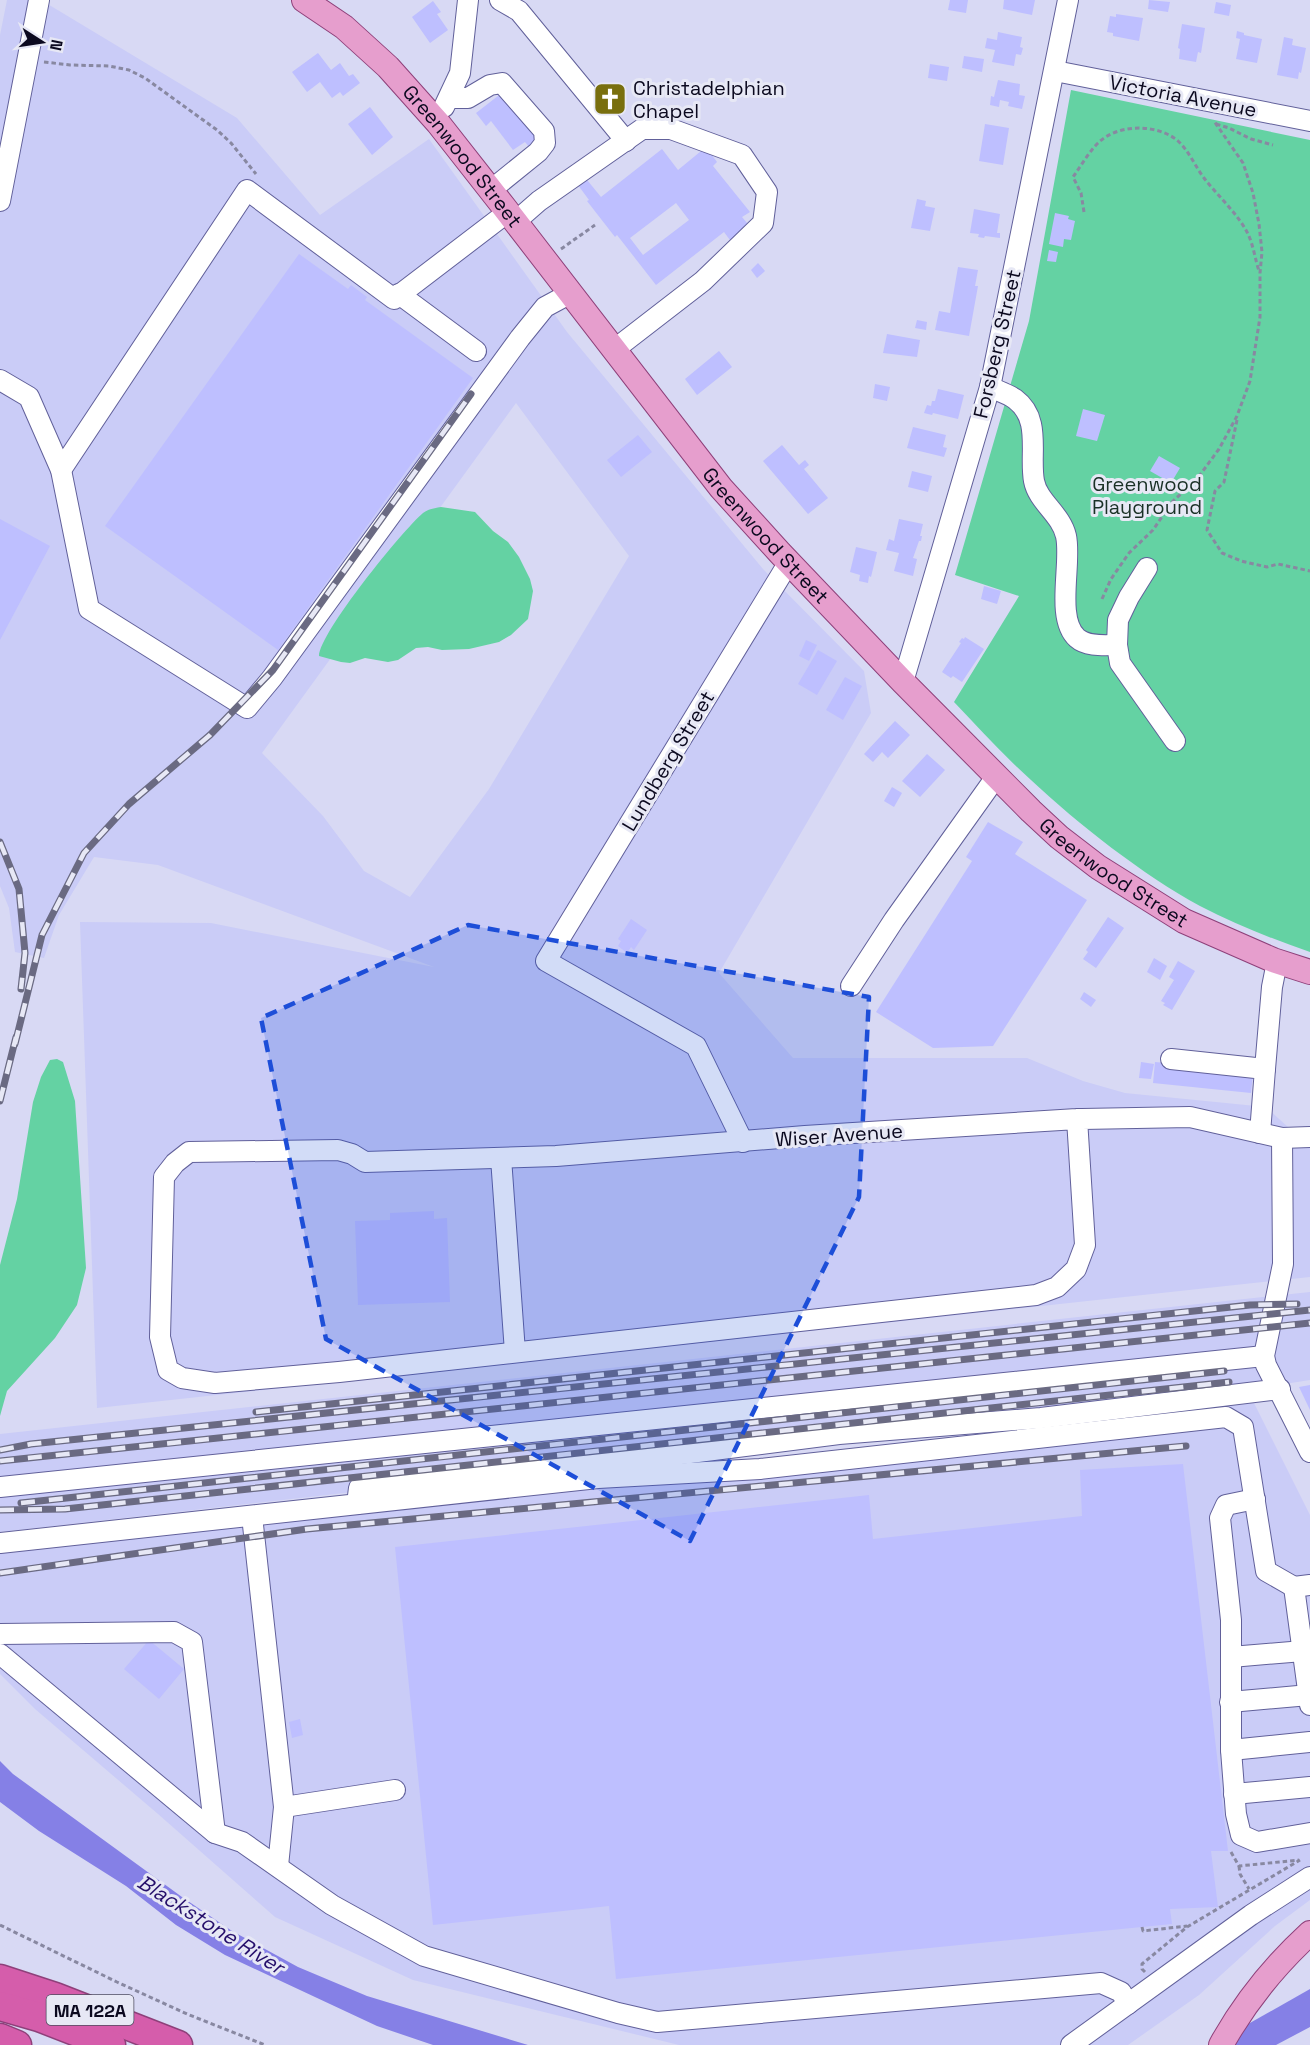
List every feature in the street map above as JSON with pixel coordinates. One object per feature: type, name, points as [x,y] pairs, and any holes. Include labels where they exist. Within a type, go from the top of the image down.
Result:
[{"type":"highway","name":"MA 122A","points":[[0,1979],[55,1997],[178,2045]]},
{"type":"highway","name":"MA 122A","points":[[0,2006],[39,2017],[111,2045]]},
{"type":"highway","points":[[0,2038],[17,2045]]},
{"type":"main road","name":"Greenwood Street","points":[[304,0],[353,35],[388,68],[433,118],[722,488],[789,562],[996,777],[1059,837],[1132,890],[1184,921],[1278,962],[1310,972]]},
{"type":"main road","points":[[1221,2045],[1251,1997],[1290,1951],[1310,1933]]},
{"type":"street","points":[[0,201],[39,0]]},
{"type":"street","points":[[433,118],[443,111],[460,73],[468,0]]},
{"type":"street","points":[[500,0],[519,11],[626,141]]},
{"type":"street","name":"Forsberg Street","points":[[903,682],[990,387],[1068,0]]},
{"type":"street","name":"Victoria Avenue","points":[[1055,71],[1310,121]]},
{"type":"street","points":[[449,98],[468,98],[490,85],[502,83],[544,131],[545,143],[538,152],[491,190]]},
{"type":"street","points":[[61,470],[247,190],[394,299],[642,129],[671,129],[742,155],[767,192],[763,223],[703,282],[615,349]]},
{"type":"street","points":[[0,380],[29,397],[61,470],[89,609],[247,708],[272,678],[520,338],[545,307],[571,293]]},
{"type":"street","points":[[399,294],[476,351]]},
{"type":"street","points":[[990,387],[1016,400],[1026,412],[1033,432],[1034,481],[1037,492],[1057,516],[1066,534],[1068,557],[1065,603],[1069,626],[1078,639],[1091,644],[1117,645]]},
{"type":"street","name":"Lundberg Street","points":[[743,1142],[696,1046],[546,961],[789,562]]},
{"type":"street","points":[[1147,568],[1118,620],[1117,645],[1120,663],[1175,741]]},
{"type":"street","points":[[850,986],[996,777]]},
{"type":"street","points":[[1260,1133],[1272,987],[1278,962]]},
{"type":"street","points":[[1171,1059],[1265,1069]]},
{"type":"street","name":"Wiser Avenue","points":[[515,1352],[339,1372],[215,1383],[182,1378],[168,1370],[160,1337],[164,1177],[175,1163],[189,1152],[338,1150],[352,1154],[365,1162],[556,1156],[1080,1119],[1190,1117],[1282,1138],[1310,1137]]},
{"type":"street","points":[[501,1158],[515,1352],[1036,1295],[1057,1287],[1076,1269],[1085,1245],[1080,1119]]},
{"type":"street","points":[[1282,1138],[1283,1264],[1264,1356],[1266,1365],[1310,1452]]},
{"type":"street","points":[[0,1487],[1264,1356]]},
{"type":"street","points":[[357,1504],[358,1488],[668,1456],[839,1434],[1041,1418],[1280,1389]]},
{"type":"street","points":[[0,1543],[598,1478],[760,1469],[1226,1417],[1243,1427],[1266,1571],[1302,1586],[1309,1700],[1230,1702]]},
{"type":"street","points":[[1254,1499],[1226,1505],[1220,1518],[1231,1620],[1231,1750],[1236,1814],[1241,1835],[1257,1842],[1310,1833]]},
{"type":"street","points":[[252,1516],[284,1807],[278,1866]]},
{"type":"street","points":[[0,1634],[174,1632],[192,1642],[215,1833]]},
{"type":"street","points":[[1231,1657],[1304,1643]]},
{"type":"street","points":[[0,1654],[215,1833],[242,1842],[332,1905],[424,1956],[618,2013],[657,2022],[1101,1983],[1121,1992],[1128,2004]]},
{"type":"street","points":[[1231,1750],[1310,1742]]},
{"type":"street","points":[[1234,1794],[1310,1787]]},
{"type":"street","points":[[284,1807],[394,1790]]},
{"type":"street","points":[[1071,2045],[1251,1915],[1310,1877]]},
{"type":"path","points":[[44,62],[109,66],[129,70],[146,78],[217,130],[231,143],[258,176]]},
{"type":"path","points":[[1102,599],[1129,553],[1153,530],[1172,502],[1197,479],[1219,449],[1237,416],[1250,381],[1260,316],[1262,252],[1259,224],[1253,193],[1243,163],[1213,120],[1210,101]]},
{"type":"path","points":[[1216,124],[1251,139],[1273,145]]},
{"type":"path","points":[[1084,212],[1082,193],[1073,177],[1098,143],[1129,128],[1166,133],[1178,142],[1192,158],[1202,175],[1247,232],[1260,273]]},
{"type":"path","points":[[561,249],[595,225]]},
{"type":"path","points":[[1237,416],[1224,482],[1215,491],[1207,530],[1222,553],[1241,561],[1267,567],[1278,564],[1310,571]]},
{"type":"path","points":[[1231,1852],[1249,1890]]},
{"type":"path","points":[[1239,1866],[1310,1859]]},
{"type":"path","points":[[1157,1983],[1142,1969],[1142,1964],[1188,1926],[1300,1860]]},
{"type":"path","points":[[0,1925],[127,1986],[265,2045]]},
{"type":"path","points":[[1142,1927],[1143,1931],[1188,1926]]},
{"type":"highlighted area","points":[[468,925],[869,997],[859,1197],[690,1541],[326,1339],[261,1018]]},
{"type":"shaded area","points":[[7,0],[41,0],[237,118],[320,215],[429,139],[567,332],[763,569],[864,671],[871,713],[719,973],[793,1058],[1027,1058],[1083,1081],[1125,1093],[1266,1107],[1310,1147],[1310,1277],[97,1408],[80,922],[211,923],[434,967],[158,865],[94,857],[59,915],[44,958],[15,952],[9,908],[0,886],[0,35]],"holes":[[[516,403],[629,556],[489,789],[410,897],[364,871],[323,816],[262,753]]]},
{"type":"shaded area","points":[[1310,1292],[1310,1380],[1221,1394],[0,1532],[0,1434]]},
{"type":"shaded area","points":[[1254,1403],[1310,1515],[1310,1900],[1275,1926],[1199,1995],[1128,2045],[679,2045],[413,1980],[275,1917],[35,1709],[0,1674],[0,1553]]},
{"type":"green space","name":"Greenwood Playground","points":[[1071,90],[1310,140],[1310,952],[1213,913],[1134,864],[1049,797],[954,702],[1019,596],[955,575],[1029,321]]},
{"type":"green space","points":[[441,507],[475,512],[493,531],[508,542],[530,579],[533,591],[528,619],[511,635],[499,642],[469,649],[416,648],[398,660],[388,662],[365,658],[350,663],[319,656],[333,626],[381,560],[423,513]]},
{"type":"green space","points":[[57,1059],[63,1062],[75,1101],[86,1268],[77,1305],[55,1338],[7,1391],[0,1416],[0,1265],[17,1199],[33,1102],[41,1077],[50,1060]]},
{"type":"water","name":"Blackstone River","points":[[0,1761],[13,1774],[182,1897],[232,1931],[298,1967],[367,1996],[528,2045],[433,2045],[377,2026],[225,1955],[176,1925],[126,1886],[39,1831],[0,1802]]},
{"type":"water","points":[[1310,1989],[1310,2027],[1276,2045],[1211,2045]]},
{"type":"building","points":[[950,0],[968,0],[966,13],[948,10]]},
{"type":"building","points":[[1004,0],[1035,0],[1032,15],[1003,9]]},
{"type":"building","points":[[1149,0],[1170,2],[1168,12],[1148,9]]},
{"type":"building","points":[[433,1],[441,12],[437,14],[448,30],[430,43],[412,17]]},
{"type":"building","points":[[1216,2],[1231,5],[1229,16],[1214,13]]},
{"type":"building","points":[[1116,14],[1143,18],[1139,41],[1113,36],[1113,33],[1107,32],[1110,16],[1116,17]]},
{"type":"building","points":[[1182,24],[1205,28],[1201,53],[1198,52],[1196,62],[1179,59],[1180,49],[1178,48]]},
{"type":"building","points":[[1237,31],[1262,39],[1257,63],[1236,59],[1240,39],[1236,38]]},
{"type":"building","points":[[998,32],[1022,37],[1020,47],[1023,48],[1021,55],[1016,54],[1014,66],[992,62],[995,50],[985,48],[987,38],[997,40]]},
{"type":"building","points":[[1284,37],[1293,39],[1292,45],[1306,48],[1298,79],[1277,75]]},
{"type":"building","points":[[318,53],[331,70],[340,63],[349,76],[353,74],[360,83],[343,96],[340,92],[332,98],[320,82],[307,92],[292,72]]},
{"type":"building","points":[[964,56],[984,59],[982,72],[962,68]]},
{"type":"building","points":[[930,64],[949,67],[947,81],[928,78]]},
{"type":"building","points":[[998,80],[1020,84],[1019,95],[1025,96],[1022,109],[1008,106],[1009,102],[1000,100],[999,107],[990,105]]},
{"type":"building","points":[[503,92],[540,139],[529,147],[525,142],[513,150],[491,121],[486,126],[476,113]]},
{"type":"building","points":[[370,107],[393,137],[372,155],[348,124]]},
{"type":"building","points":[[985,124],[1009,128],[1003,165],[979,161]]},
{"type":"building","points":[[706,147],[717,162],[713,166],[750,212],[742,217],[752,229],[733,244],[724,232],[656,285],[617,235],[615,237],[587,201],[589,200],[575,181],[583,175],[601,197],[662,149],[678,170]],"holes":[[[676,203],[689,220],[643,255],[630,238]]]},
{"type":"building","points":[[917,199],[926,201],[925,206],[935,208],[930,231],[911,228]]},
{"type":"building","points":[[974,209],[1000,214],[997,233],[1000,233],[1000,238],[978,237],[979,234],[970,233]]},
{"type":"building","points":[[1055,213],[1069,216],[1068,219],[1075,221],[1071,240],[1064,239],[1063,247],[1049,244]]},
{"type":"building","points":[[1049,250],[1058,252],[1056,262],[1047,261]]},
{"type":"building","points":[[299,254],[348,289],[351,285],[367,297],[365,300],[473,378],[278,650],[105,526]]},
{"type":"building","points":[[758,263],[765,271],[757,278],[751,270]]},
{"type":"building","points":[[958,267],[978,270],[975,286],[978,286],[969,336],[935,330],[939,311],[950,313]]},
{"type":"building","points":[[917,320],[927,322],[926,330],[915,328]]},
{"type":"building","points":[[887,334],[920,340],[917,357],[883,353]]},
{"type":"building","points":[[719,351],[732,367],[697,395],[685,379]]},
{"type":"building","points":[[875,384],[890,387],[887,401],[873,398]]},
{"type":"building","points":[[938,389],[964,395],[958,419],[924,413],[927,405],[931,406],[932,401],[935,401]]},
{"type":"building","points":[[1083,409],[1105,415],[1097,441],[1076,436]]},
{"type":"building","points":[[913,427],[946,435],[943,447],[947,448],[944,457],[907,448]]},
{"type":"building","points":[[638,435],[652,452],[621,477],[607,460]]},
{"type":"building","points":[[782,445],[799,465],[805,460],[809,465],[804,469],[828,498],[808,514],[763,461]]},
{"type":"building","points":[[1159,456],[1180,468],[1171,483],[1150,471]]},
{"type":"building","points":[[912,471],[932,476],[928,492],[908,487]]},
{"type":"building","points":[[0,519],[50,546],[0,640]]},
{"type":"building","points":[[899,519],[923,524],[921,541],[919,541],[913,558],[917,559],[913,576],[894,571],[899,553],[886,550],[889,539],[894,541]]},
{"type":"building","points":[[856,547],[877,552],[868,583],[859,581],[860,575],[850,572]]},
{"type":"building","points":[[984,586],[1001,591],[997,604],[981,599]]},
{"type":"building","points":[[965,637],[984,649],[962,682],[942,672],[961,643],[959,642]]},
{"type":"building","points":[[806,640],[817,645],[809,661],[799,656]]},
{"type":"building","points":[[818,650],[837,661],[817,695],[798,684]]},
{"type":"building","points":[[845,677],[862,686],[843,720],[826,710]]},
{"type":"building","points":[[895,721],[910,735],[888,758],[882,752],[873,762],[864,754]]},
{"type":"building","points":[[927,754],[945,770],[920,797],[902,781]]},
{"type":"building","points":[[892,787],[902,793],[894,807],[884,801]]},
{"type":"building","points":[[988,822],[1023,842],[1015,854],[1087,900],[993,1046],[933,1048],[876,1012],[972,861],[966,857]]},
{"type":"building","points":[[1108,917],[1124,928],[1096,968],[1083,959],[1088,952],[1086,950]]},
{"type":"building","points":[[631,919],[647,930],[634,950],[631,947],[627,953],[618,946],[621,941],[618,939]]},
{"type":"building","points":[[1154,958],[1167,966],[1160,980],[1147,972]]},
{"type":"building","points":[[1178,961],[1195,971],[1172,1010],[1163,1005],[1165,1003],[1161,1001],[1174,980],[1169,977]]},
{"type":"building","points":[[1084,992],[1096,1000],[1091,1007],[1080,999]]},
{"type":"building","points":[[1141,1062],[1154,1064],[1151,1079],[1139,1078]]},
{"type":"building","points":[[1155,1062],[1207,1067],[1253,1075],[1251,1093],[1153,1083]]},
{"type":"building","points":[[434,1211],[434,1219],[447,1218],[450,1302],[358,1305],[355,1221],[390,1220],[390,1213]]},
{"type":"building","points":[[1310,1385],[1310,1410],[1299,1387]]},
{"type":"building","points":[[1183,1464],[1228,1851],[1211,1851],[1218,1907],[1170,1909],[1172,1924],[616,1979],[609,1906],[433,1925],[395,1547],[869,1495],[873,1539],[1082,1516],[1080,1470]]},
{"type":"building","points":[[149,1640],[184,1669],[159,1699],[124,1669]]},
{"type":"building","points":[[300,1719],[303,1735],[292,1738],[289,1722]]},
{"type":"railway","points":[[15,1044],[42,935],[84,853],[129,804],[210,735],[273,670],[471,394]]},
{"type":"railway","points":[[0,842],[19,889],[25,953],[21,989]]},
{"type":"railway","points":[[0,1101],[16,1037]]},
{"type":"railway","points":[[256,1412],[1250,1305],[1297,1304]]},
{"type":"railway","points":[[0,1450],[31,1444],[1310,1310]]},
{"type":"railway","points":[[0,1461],[1310,1323]]},
{"type":"railway","points":[[21,1503],[1224,1371]]},
{"type":"railway","points":[[0,1510],[65,1509],[1229,1382]]},
{"type":"railway","points":[[0,1573],[307,1529],[1186,1446]]},
{"type":"place","name":"Christadelphian Chapel","points":[[610,99]]}]
